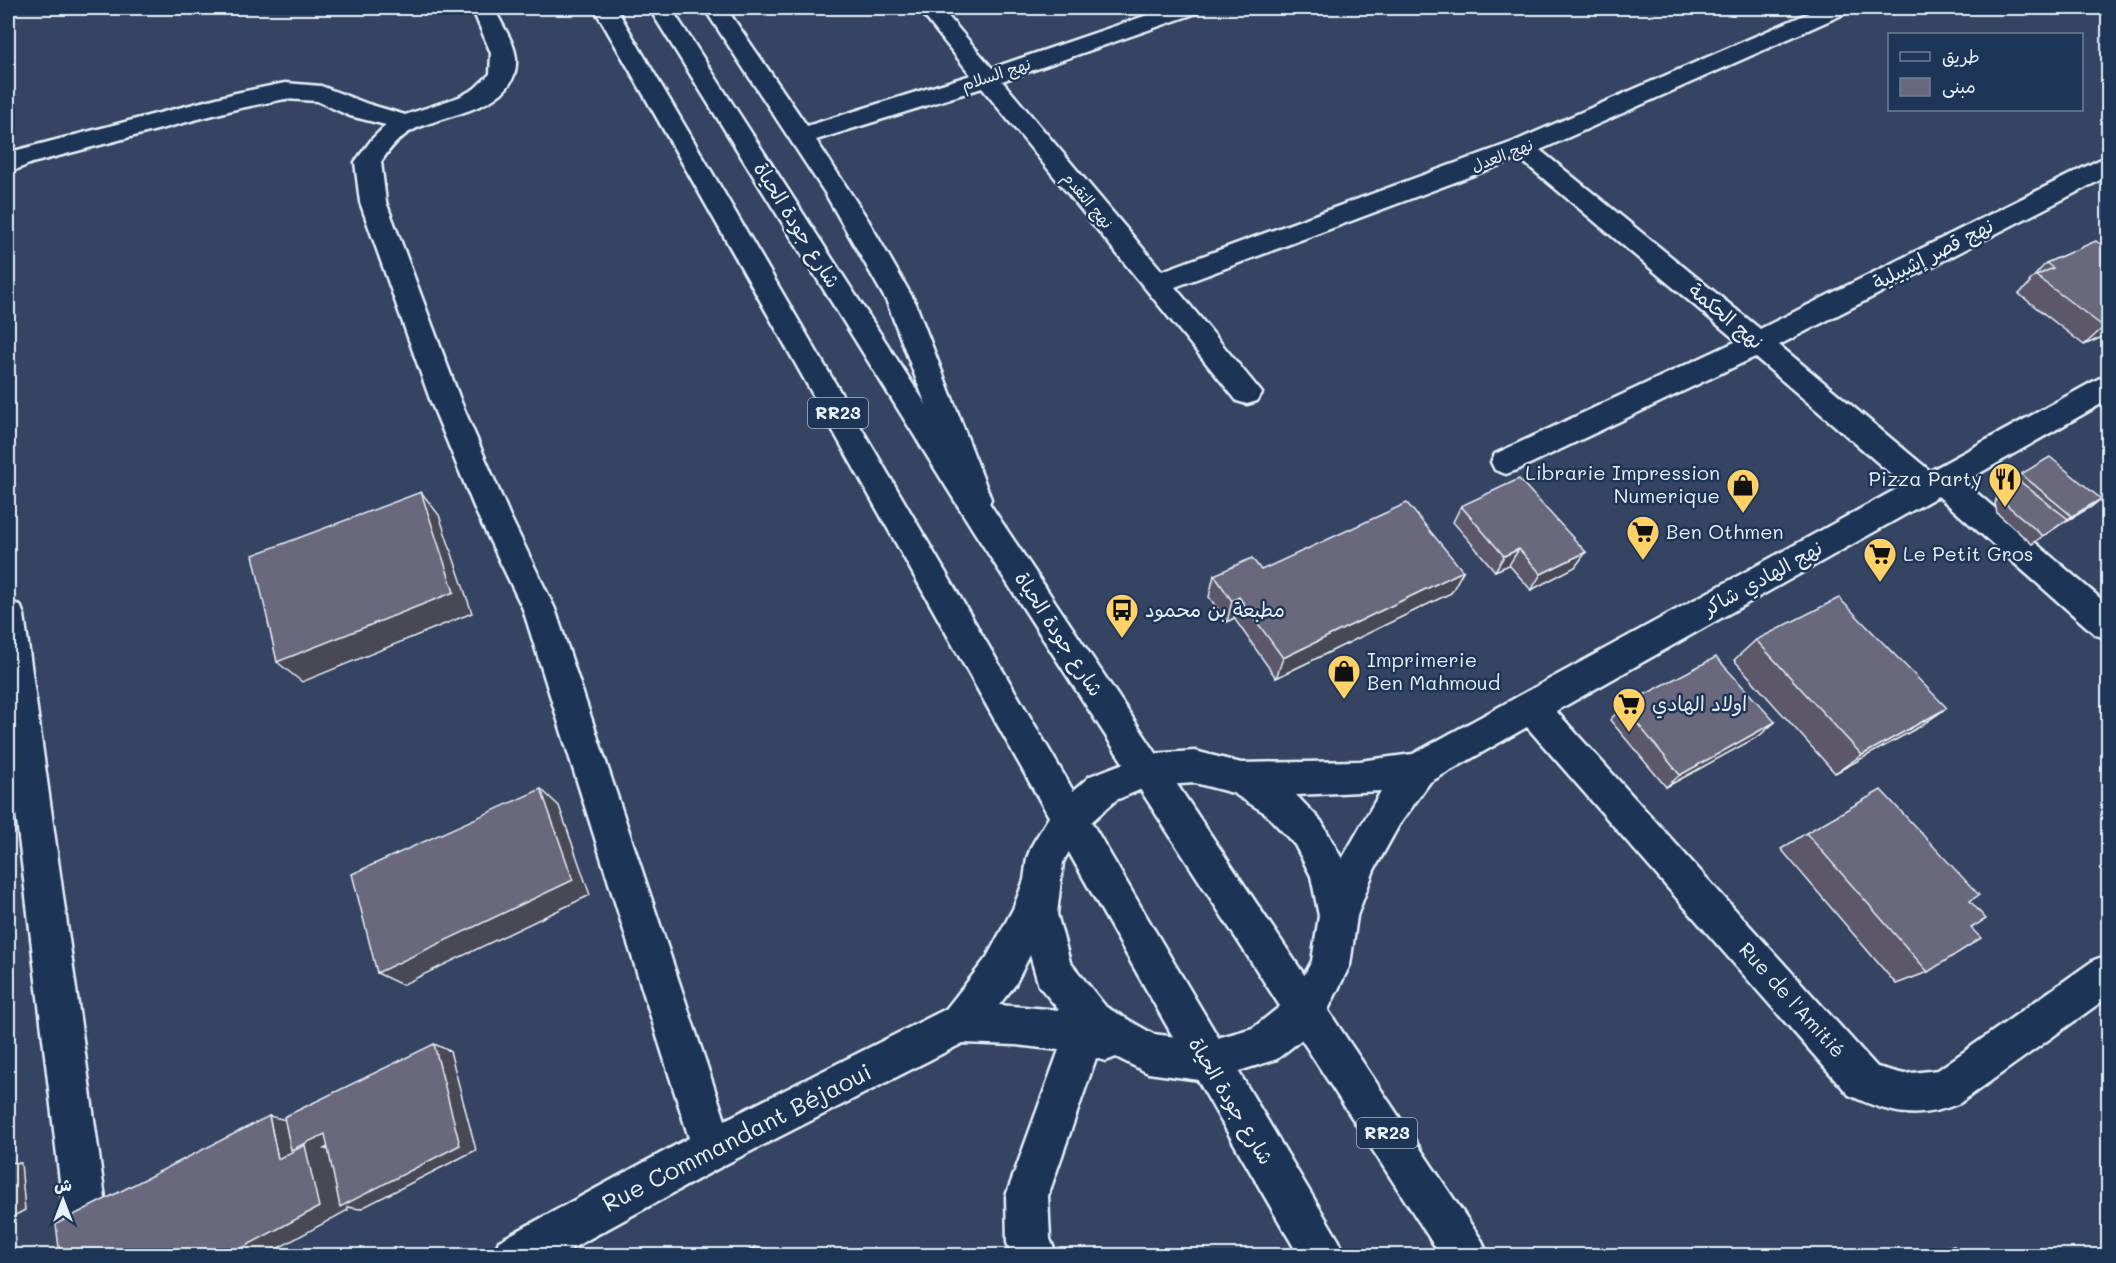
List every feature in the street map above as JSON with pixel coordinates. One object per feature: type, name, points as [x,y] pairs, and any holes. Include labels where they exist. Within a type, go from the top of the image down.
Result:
[{"type":"main road","points":[[483,8],[504,58],[502,77],[489,93],[407,123],[384,138],[368,162],[373,202],[446,402],[493,514],[539,609],[713,1149]]},
{"type":"main road","name":"شارع جودة الحياة","points":[[605,8],[700,168],[1207,1061],[1324,1256]]},
{"type":"main road","name":"شارع جودة الحياة","points":[[660,8],[984,520],[1467,1256]]},
{"type":"main road","points":[[715,8],[871,245],[901,302],[984,520]]},
{"type":"main road","name":"نهج التقدم","points":[[929,8],[1158,283],[1246,393]]},
{"type":"main road","name":"نهج السلام","points":[[801,136],[987,78],[1189,8]]},
{"type":"main road","name":"نهج العدل","points":[[1158,283],[1522,148],[1838,8]]},
{"type":"main road","points":[[8,165],[23,157],[236,101],[285,91],[321,94],[359,110],[407,123]]},
{"type":"main road","name":"نهج الحكمة","points":[[1522,148],[1758,343],[2109,625]]},
{"type":"main road","name":"نهج قصر إشبيلية","points":[[1506,462],[1758,343],[2109,165]]},
{"type":"main road","name":"نهج الهادي شاكر","points":[[1418,770],[2109,387]]},
{"type":"main road","points":[[8,615],[91,1256]]},
{"type":"main road","name":"Rue de l'Amitié","points":[[1530,706],[1863,1081],[1886,1092],[1915,1096],[1946,1089],[2109,974]]},
{"type":"main road","points":[[960,1023],[1001,971],[1030,915],[1046,858],[1068,819],[1103,788],[1148,770],[1195,767],[1241,779],[1360,777],[1418,770]]},
{"type":"main road","points":[[960,1023],[1023,1024],[1085,1034],[1148,1053],[1207,1061],[1263,1045],[1307,1010],[1331,965],[1338,916],[1364,852],[1386,813],[1418,770]]},
{"type":"main road","points":[[1241,779],[1278,801],[1308,833],[1329,872],[1338,916]]},
{"type":"main road","points":[[1046,858],[1038,914],[1053,972],[1092,1021],[1148,1053]]},
{"type":"main road","name":"Rue Commandant Béjaoui","points":[[514,1256],[713,1149],[960,1023]]},
{"type":"main road","points":[[1036,1256],[1029,1243],[1027,1196],[1085,1034]]},
{"type":"building","points":[[2096,241],[2109,250],[2109,325],[2104,327],[2036,276],[2053,268],[2046,263]]},
{"type":"building","points":[[2050,457],[2101,499],[2072,516],[2021,474]]},
{"type":"building","points":[[1519,479],[1586,552],[1541,574],[1519,549],[1504,556],[1461,506]]},
{"type":"building","points":[[2018,480],[2068,519],[2043,536],[2007,505],[2004,496],[2007,487]]},
{"type":"building","points":[[421,492],[454,592],[277,662],[253,555]]},
{"type":"building","points":[[1407,503],[1463,571],[1283,658],[1239,597],[1232,601],[1214,575],[1252,558],[1261,570]]},
{"type":"building","points":[[1839,598],[1947,708],[1862,755],[1756,640]]},
{"type":"building","points":[[1716,657],[1775,722],[1680,775],[1623,706]]},
{"type":"building","points":[[541,789],[573,880],[377,973],[352,874]]},
{"type":"building","points":[[1881,790],[1979,895],[1970,901],[1986,919],[1971,928],[1981,938],[1928,972],[1806,833]]},
{"type":"building","points":[[434,1044],[460,1145],[340,1207],[325,1134],[291,1150],[284,1117]]},
{"type":"building","points":[[269,1116],[278,1159],[305,1145],[319,1207],[227,1256],[60,1256],[56,1224]]},
{"type":"building","points":[[1954,1246],[1961,1256],[1941,1256]]},
{"type":"building","points":[[754,1247],[757,1256],[740,1256]]},
{"type":"place","name":"Pizza Party","points":[[2005,508]]},
{"type":"place","name":"Librarie Impression Numerique","points":[[1743,514]]},
{"type":"place","name":"Ben Othmen","points":[[1643,561]]},
{"type":"place","name":"Le Petit Gros","points":[[1880,583]]},
{"type":"place","name":"مطبعة بن محمود","points":[[1122,639]]},
{"type":"place","name":"Imprimerie Ben Mahmoud","points":[[1344,700]]},
{"type":"place","name":"اولاد الهادي","points":[[1629,733]]}]
